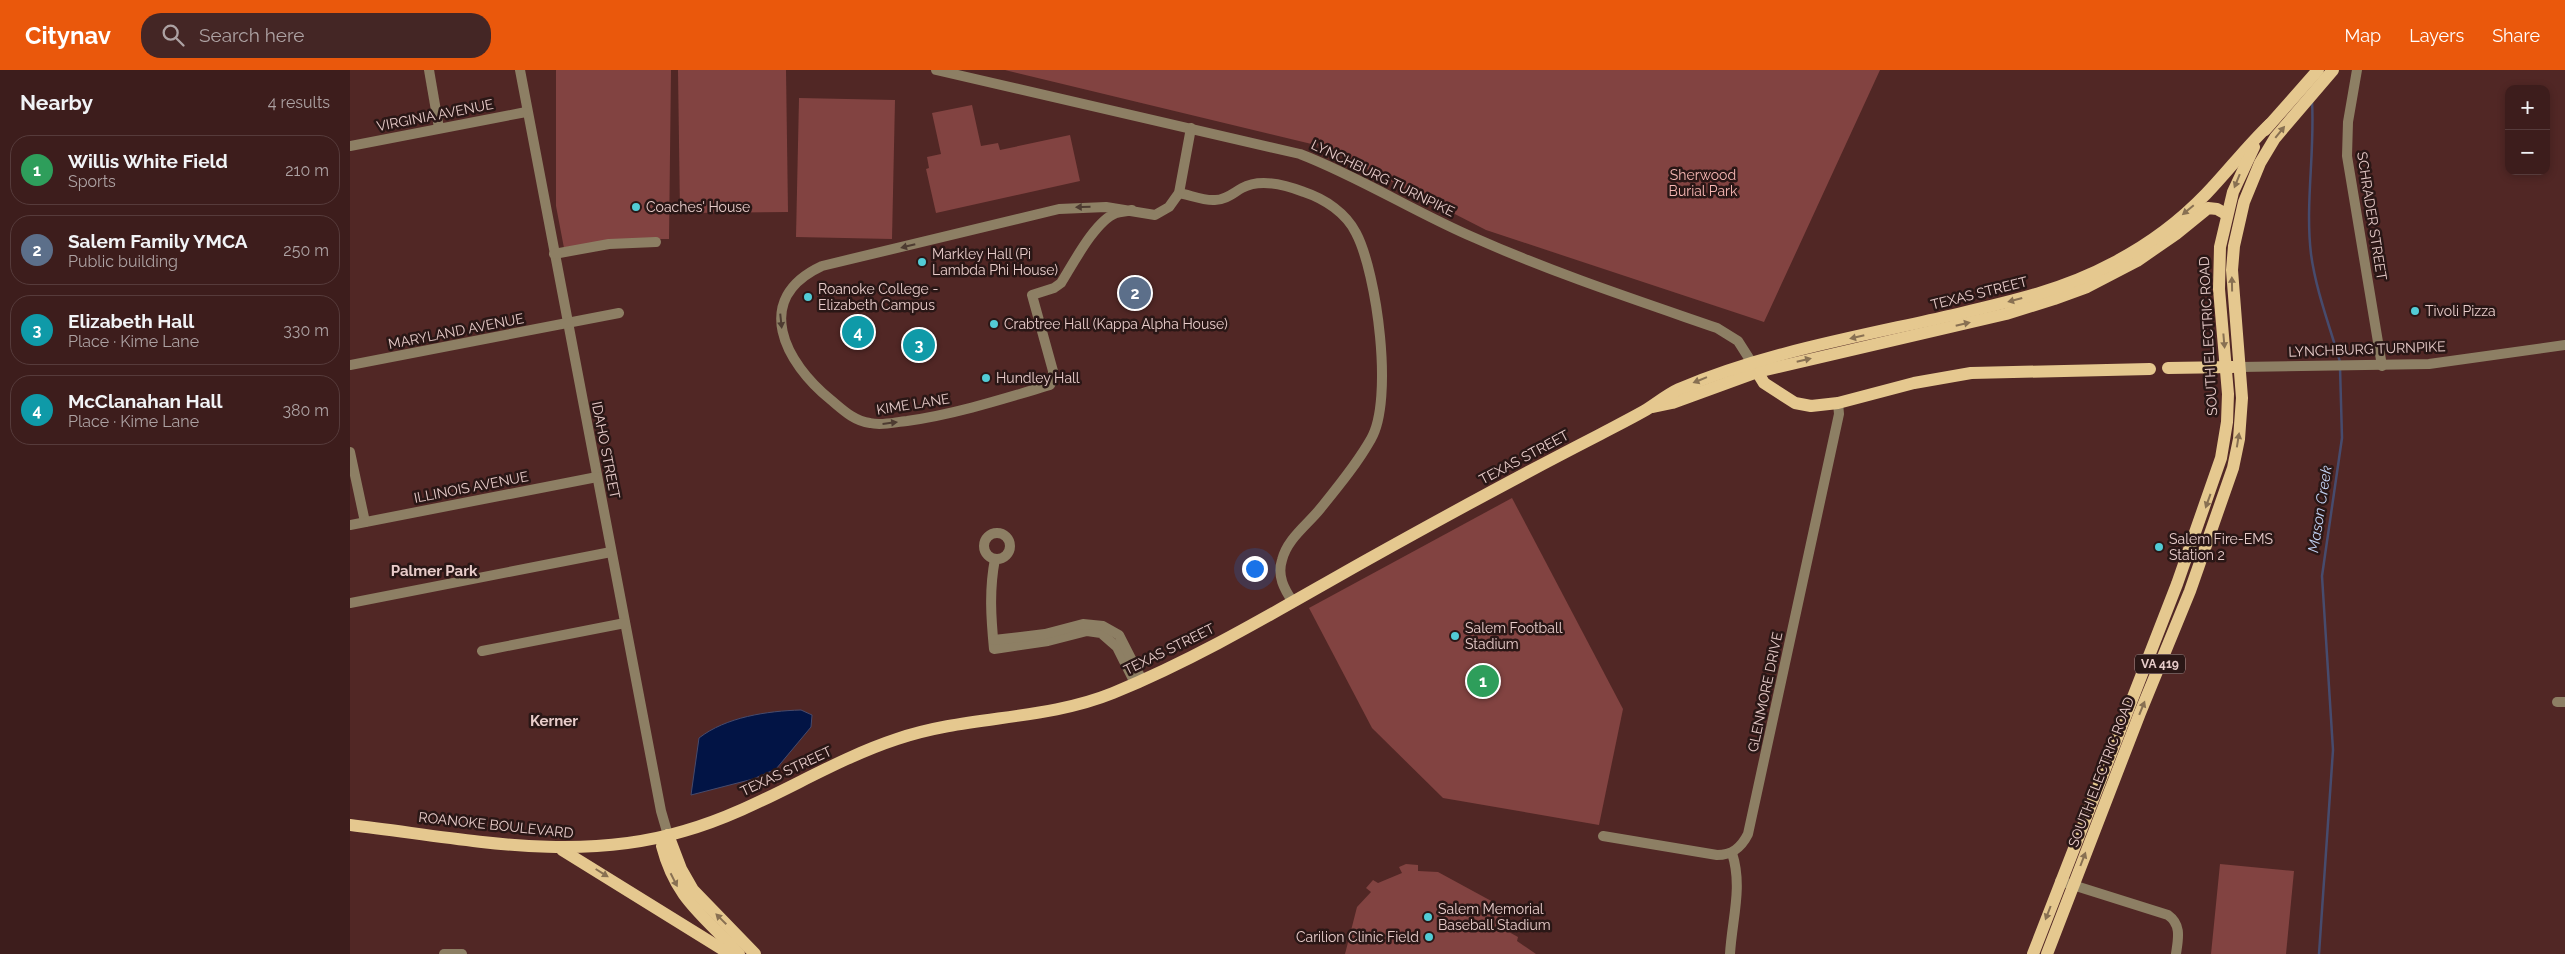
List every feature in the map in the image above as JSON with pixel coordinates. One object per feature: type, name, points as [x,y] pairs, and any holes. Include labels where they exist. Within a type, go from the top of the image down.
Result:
[{"type":"main road","name":"SOUTH ELECTRIC ROAD","points":[[2032,954],[2222,458],[2227,422],[2226,368],[2218,266],[2226,214],[2241,172],[2270,124],[2318,70]]},
{"type":"main road","name":"SOUTH ELECTRIC ROAD","points":[[2047,954],[2190,591],[2227,490],[2241,423],[2240,367],[2232,293],[2233,262],[2238,224],[2247,193],[2260,162],[2275,138],[2332,70]]},
{"type":"main road","name":"TEXAS STREET","points":[[668,835],[713,821],[855,755],[900,738],[944,726],[1062,708],[1108,695],[1138,682],[1293,602],[1554,458],[1651,408],[1670,393],[1754,367],[2005,303],[2080,280],[2134,251],[2186,213],[2204,196],[2249,144],[2270,124]]},
{"type":"main road","name":"TEXAS STREET","points":[[1754,367],[1997,316],[2054,300],[2087,287],[2137,261],[2176,234],[2208,208],[2217,209],[2226,214]]},
{"type":"main road","name":"LYNCHBURG TURNPIKE","points":[[1754,367],[1767,376],[1777,392],[1795,403],[1804,405],[1838,403],[1914,383],[1971,373],[2150,369]]},
{"type":"main road","name":"LYNCHBURG TURNPIKE","points":[[2168,368],[2240,367]]},
{"type":"main road","name":"ROANOKE BOULEVARD","points":[[350,825],[560,848],[601,847],[668,835]]},
{"type":"main road","points":[[668,835],[662,846],[669,871],[680,892],[738,954]]},
{"type":"main road","points":[[668,835],[681,869],[693,890],[755,954]]},
{"type":"main road","points":[[560,848],[730,954]]},
{"type":"street","points":[[429,70],[440,128]]},
{"type":"street","name":"IDAHO STREET","points":[[520,70],[526,112],[651,760],[668,835]]},
{"type":"street","name":"LYNCHBURG TURNPIKE","points":[[936,70],[1269,146],[1321,162],[1433,220],[1477,239],[1717,328],[1738,341],[1754,367]]},
{"type":"street","name":"SCHRADER STREET","points":[[2357,70],[2348,122],[2347,156],[2382,366]]},
{"type":"street","name":"VIRGINIA AVENUE","points":[[350,146],[526,112]]},
{"type":"street","name":"KIME LANE","points":[[1132,210],[1115,214],[1104,223],[1087,242],[1061,283],[1054,288],[1032,295],[1053,371],[1053,379],[1050,384],[950,413],[872,424],[858,420],[824,394],[800,368],[786,342],[780,320],[782,302],[797,282],[822,266],[1059,209],[1106,207],[1132,210],[1156,215],[1169,207],[1178,192],[1191,128]]},
{"type":"street","points":[[1178,192],[1213,201],[1222,200],[1249,185],[1267,182],[1305,192],[1342,214],[1356,232],[1367,257],[1378,314],[1382,402],[1372,439],[1319,510],[1287,548],[1281,561],[1280,575],[1283,589],[1293,602]]},
{"type":"street","points":[[554,254],[608,244],[656,242]]},
{"type":"street","name":"MARYLAND AVENUE","points":[[350,365],[619,313]]},
{"type":"street","name":"LYNCHBURG TURNPIKE","points":[[2240,367],[2382,366],[2444,362],[2565,345]]},
{"type":"street","name":"GLENMORE DRIVE","points":[[1732,853],[1739,848],[1748,834],[1839,414],[1838,403]]},
{"type":"street","points":[[350,452],[365,522]]},
{"type":"street","name":"ILLINOIS AVENUE","points":[[350,525],[597,477]]},
{"type":"street","points":[[350,603],[611,552]]},
{"type":"street","points":[[995,559],[990,581],[994,645],[1083,624],[1103,626],[1119,635],[1138,682]]},
{"type":"street","points":[[482,651],[625,623]]},
{"type":"street","points":[[1603,836],[1717,855],[1732,853],[1736,866],[1738,890],[1730,954]]},
{"type":"street","points":[[2060,881],[2073,887],[2168,915],[2175,920],[2178,926],[2176,954]]},
{"type":"street","points":[[444,954],[462,954]]},
{"type":"green space","points":[[556,70],[671,70],[669,239],[618,239],[564,248],[556,206]]},
{"type":"green space","points":[[678,70],[786,70],[788,212],[680,213]]},
{"type":"green space","name":"Sherwood Burial Park","points":[[1005,70],[1880,70],[1764,322],[1486,230],[1324,147]]},
{"type":"green space","points":[[799,98],[895,100],[892,239],[796,237]]},
{"type":"green space","points":[[972,105],[981,146],[998,143],[1000,150],[1070,135],[1080,181],[936,213],[926,169],[929,168],[927,157],[941,154],[932,113]]},
{"type":"green space","name":"Salem Football Stadium","points":[[1512,498],[1623,709],[1599,825],[1443,798],[1372,728],[1309,608]]},
{"type":"green space","name":"Salem Memorial Baseball Stadium","points":[[1406,864],[1418,865],[1418,871],[1438,872],[1506,909],[1498,926],[1518,937],[1517,941],[1536,954],[1345,954],[1357,907],[1371,892],[1366,888],[1373,880],[1378,883],[1402,873],[1399,867]]},
{"type":"green space","points":[[2220,864],[2294,871],[2286,954],[2211,954]]},
{"type":"shaded area","points":[[801,710],[812,715],[811,727],[776,769],[753,779],[691,795],[699,738],[722,725],[747,716]]},
{"type":"waterway","name":"Mason Creek","points":[[2312,101],[2313,120],[2309,197],[2311,254],[2320,295],[2340,362]]},
{"type":"waterway","name":"Mason Creek","points":[[2319,954],[2333,750],[2322,576],[2342,438],[2340,367]]},
{"type":"place","name":"Coaches' House","points":[[636,207]]},
{"type":"place","name":"Markley Hall (Pi Lambda Phi House)","points":[[922,262]]},
{"type":"place","name":"Salem Family YMCA","points":[[1135,293]]},
{"type":"place","name":"Roanoke College - Elizabeth Campus","points":[[808,297]]},
{"type":"place","name":"Tivoli Pizza","points":[[2415,311]]},
{"type":"place","name":"Crabtree Hall (Kappa Alpha House)","points":[[994,324]]},
{"type":"place","name":"McClanahan Hall","points":[[858,332]]},
{"type":"place","name":"Elizabeth Hall","points":[[919,345]]},
{"type":"place","name":"Hundley Hall","points":[[986,378]]},
{"type":"place","name":"Salem Fire-EMS Station 2","points":[[2159,547]]},
{"type":"place","name":"Salem Football Stadium","points":[[1455,636]]},
{"type":"place","name":"Willis White Field","points":[[1483,681]]},
{"type":"place","name":"Salem Memorial Baseball Stadium","points":[[1428,917]]},
{"type":"place","name":"Carilion Clinic Field","points":[[1429,937]]},
{"type":"district","name":"Palmer Park","points":[[434,571]]},
{"type":"district","name":"Kerner","points":[[554,721]]}]
